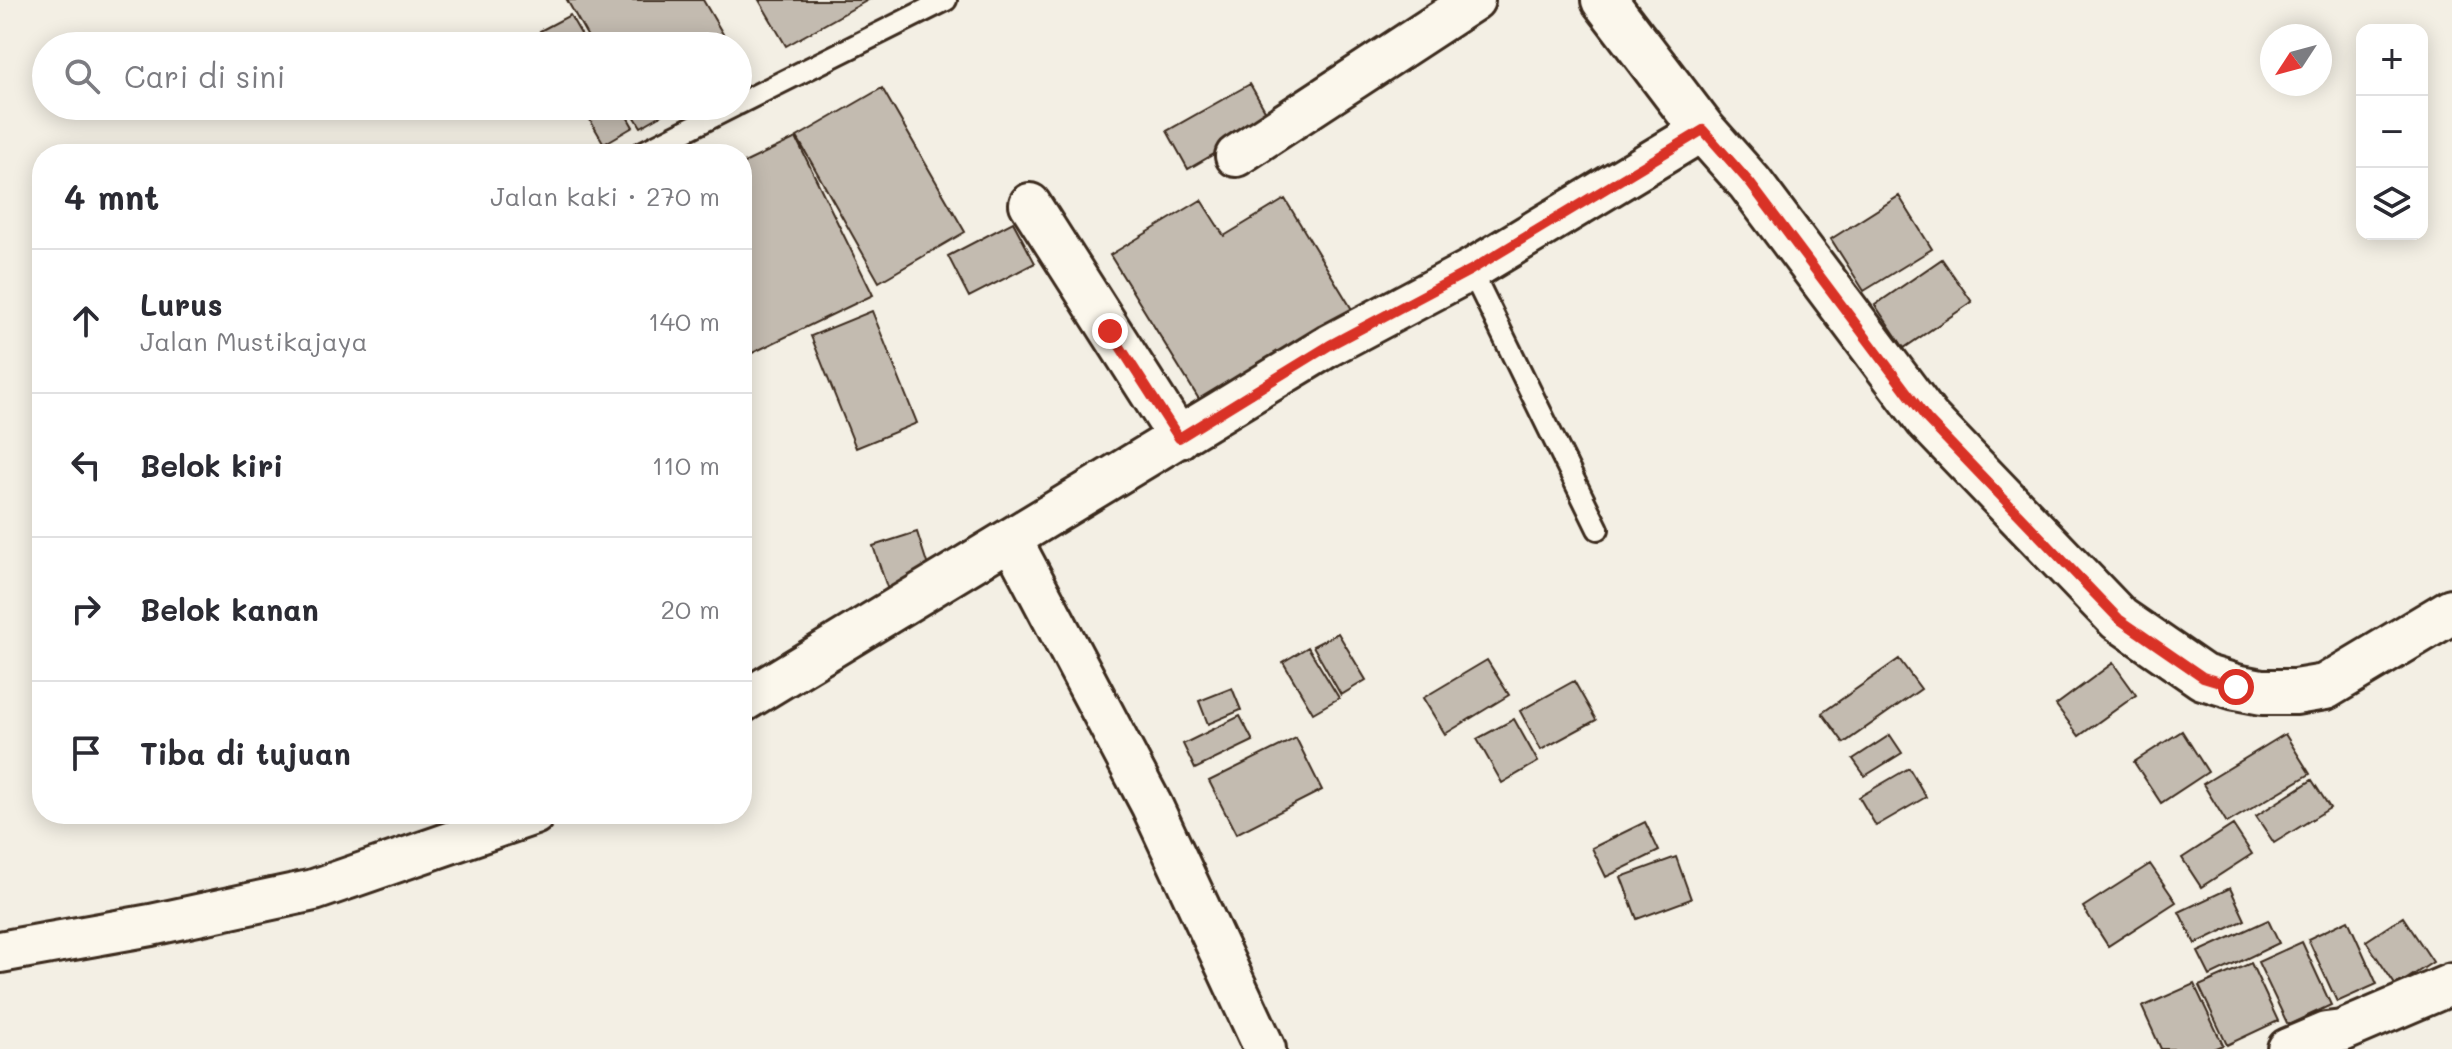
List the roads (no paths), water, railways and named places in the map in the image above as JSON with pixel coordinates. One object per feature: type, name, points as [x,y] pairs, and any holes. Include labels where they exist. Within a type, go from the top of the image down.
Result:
[{"type":"street","points":[[1236,156],[1474,0]]},
{"type":"street","points":[[1604,0],[1703,130],[1750,183],[1927,419],[2119,619],[2203,677],[2262,692],[2295,692],[2325,687],[2452,611]]},
{"type":"street","points":[[752,696],[1330,345],[1471,270],[1703,130]]},
{"type":"street","points":[[1030,204],[1179,438]]},
{"type":"street","points":[[1011,539],[1152,806],[1265,1049]]},
{"type":"street","points":[[0,952],[151,925],[314,890],[505,824]]},
{"type":"street","points":[[2288,1049],[2326,1033],[2342,1031],[2452,984]]},
{"type":"lane","points":[[752,97],[946,0]]},
{"type":"lane","points":[[659,144],[706,120]]},
{"type":"lane","points":[[1471,270],[1598,529]]}]
